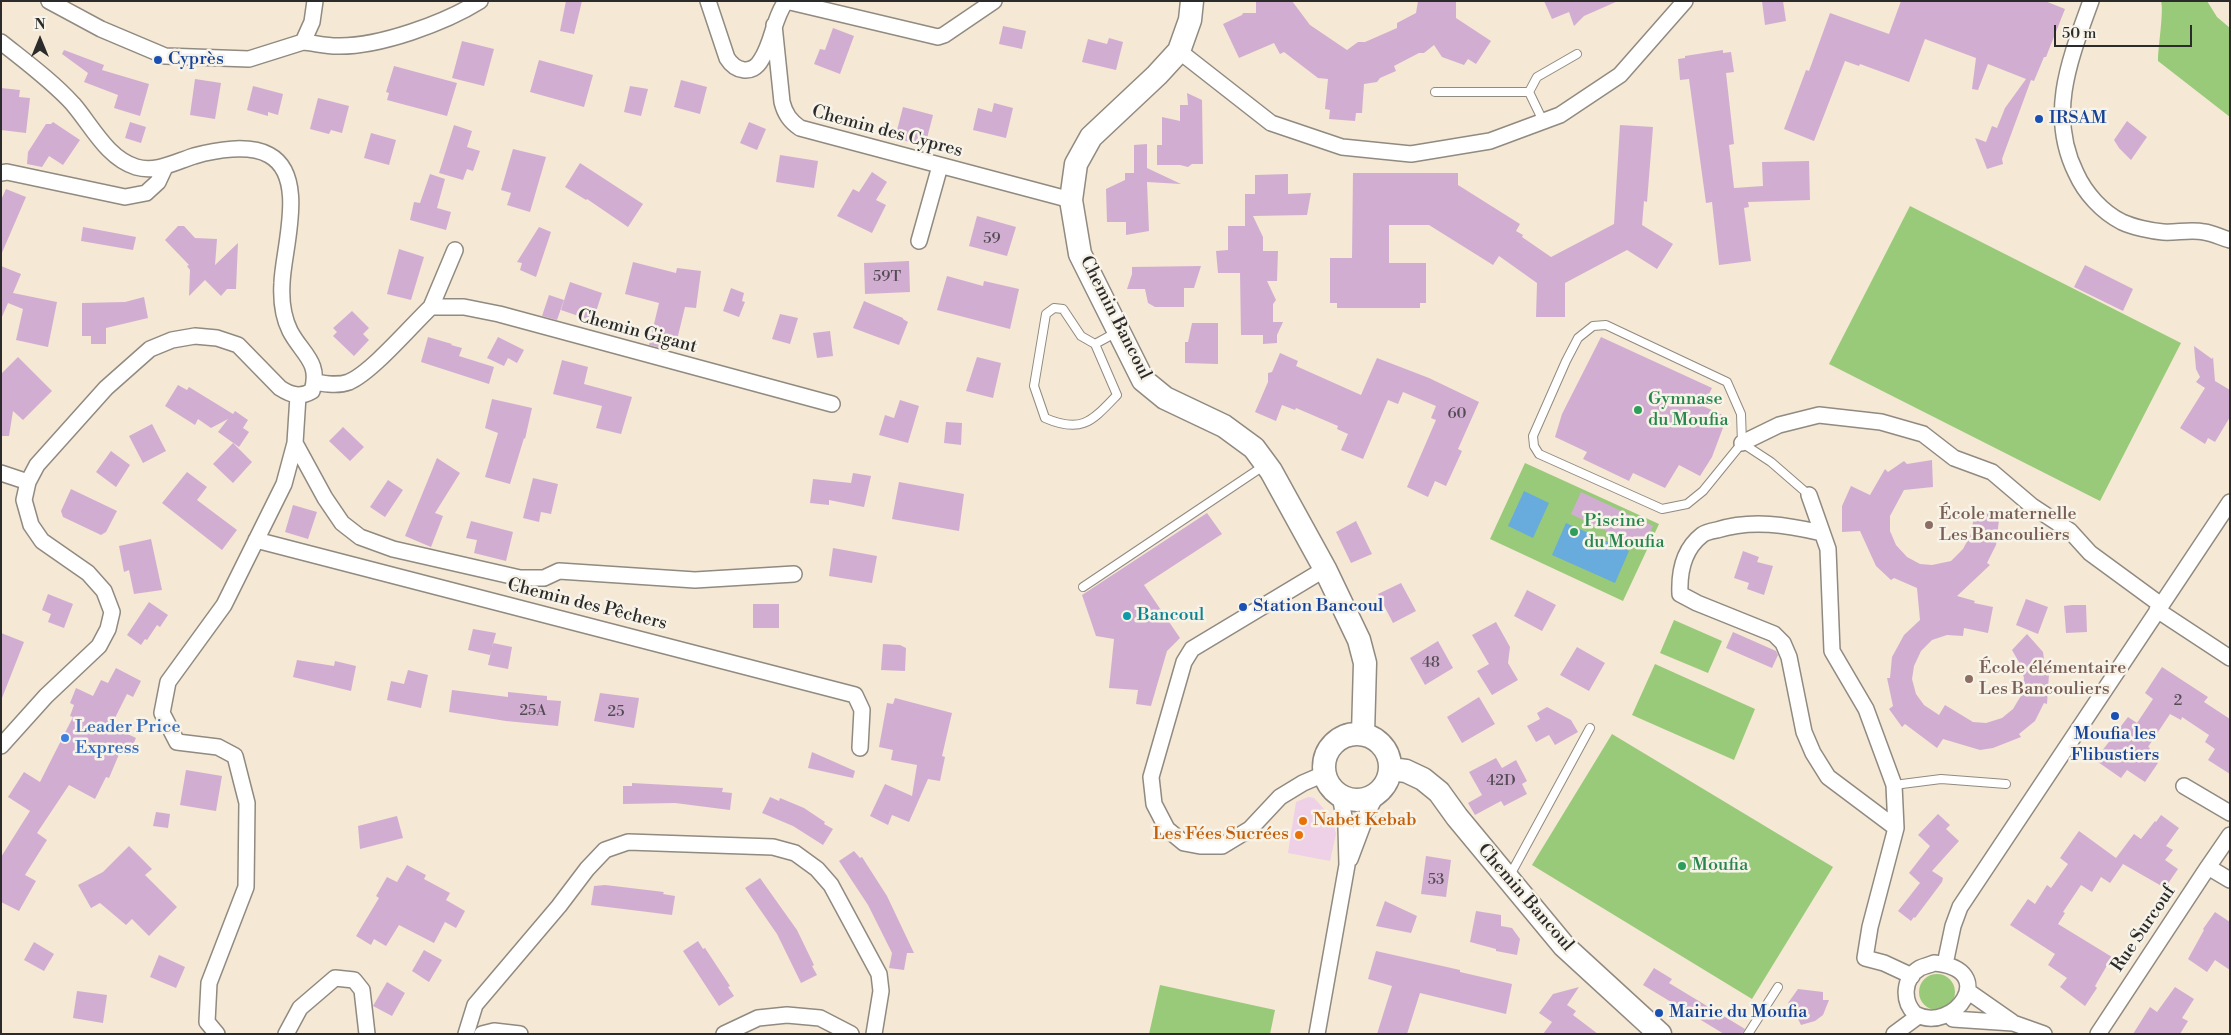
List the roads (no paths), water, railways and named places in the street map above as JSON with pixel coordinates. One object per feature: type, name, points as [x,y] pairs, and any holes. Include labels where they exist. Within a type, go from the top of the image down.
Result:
[{"type":"main road","name":"Chemin Bancoul","points":[[1192,1],[1190,20],[1179,51],[1158,76],[1091,137],[1076,164],[1071,200],[1080,254],[1142,380],[1165,398],[1224,426],[1254,448],[1267,464],[1353,623],[1365,663],[1363,734]]},
{"type":"main road","points":[[1354,734],[1373,737],[1386,751],[1391,769],[1384,787],[1377,794],[1359,801],[1340,796],[1327,783],[1324,774],[1326,756],[1336,741],[1354,734]]},
{"type":"main road","name":"Chemin Bancoul","points":[[1391,769],[1406,771],[1423,778],[1439,792],[1457,817],[1564,946],[1660,1034]]},
{"type":"street","points":[[49,1],[101,29],[165,56],[249,59],[303,42],[339,46],[385,40],[424,28],[462,12],[480,1]]},
{"type":"street","points":[[303,42],[312,22],[315,1]]},
{"type":"street","points":[[708,1],[727,58],[732,66],[741,71],[753,69],[761,61],[780,9],[786,1],[938,37],[944,35],[994,1]]},
{"type":"street","points":[[1179,51],[1272,122],[1342,147],[1411,154],[1490,141],[1560,115],[1620,75],[1685,1]]},
{"type":"street","points":[[2091,1],[2073,50],[2063,96],[2061,118],[2063,143],[2082,186],[2095,202],[2122,222],[2162,232],[2204,232],[2230,240]]},
{"type":"street","name":"Chemin des Cypres","points":[[774,25],[782,102],[791,122],[810,132],[1071,200]]},
{"type":"street","points":[[1,42],[44,76],[73,104],[114,155],[135,166],[148,169],[227,150],[251,150],[269,155],[281,166],[290,186],[291,208],[282,283],[282,308],[290,330],[314,367],[315,382],[312,391],[298,396],[280,388],[238,345],[217,338],[202,337],[172,340],[150,349],[106,388],[37,465],[28,482],[24,500],[31,525],[42,541],[88,573],[104,591],[112,612],[108,629],[99,646],[46,696],[1,746]]},
{"type":"street","points":[[1,173],[6,172],[126,197],[146,193],[158,182],[165,166]]},
{"type":"street","points":[[919,241],[940,166]]},
{"type":"street","points":[[315,382],[329,385],[347,383],[363,375],[431,306],[455,250]]},
{"type":"street","name":"Chemin Gigant","points":[[431,306],[464,307],[499,314],[832,404]]},
{"type":"street","points":[[217,1034],[207,1022],[209,983],[246,887],[247,803],[235,756],[218,747],[177,742],[162,713],[168,682],[224,606],[284,484],[295,443],[298,396]]},
{"type":"street","points":[[1742,444],[1779,425],[1819,415],[1881,422],[1924,434],[1954,458],[1992,472],[2032,506],[2070,531],[2090,553],[2159,608],[2230,658]]},
{"type":"street","points":[[295,443],[325,498],[342,523],[360,537],[393,549],[520,578],[544,578],[559,571],[695,580],[794,574]]},
{"type":"street","points":[[1,473],[28,482]]},
{"type":"street","points":[[1809,495],[1828,549],[1832,651],[1866,709],[1894,785],[1896,828],[1870,927],[1865,958],[1884,963],[1912,976]]},
{"type":"street","points":[[1945,964],[1953,926],[1960,907],[2230,502]]},
{"type":"street","points":[[1822,533],[1784,524],[1734,524],[1703,534],[1686,556],[1679,577],[1680,594],[1697,603],[1774,634],[1783,643],[1789,657],[1804,732],[1813,753],[1828,777],[1896,828]]},
{"type":"street","name":"Chemin des Pêchers","points":[[256,540],[855,695],[862,710],[860,748]]},
{"type":"street","points":[[1324,774],[1302,783],[1280,797],[1250,829],[1222,846],[1200,846],[1184,843],[1167,829],[1154,804],[1151,777],[1184,662],[1192,649],[1325,569]]},
{"type":"street","points":[[2184,786],[2230,813]]},
{"type":"street","points":[[1316,1034],[1347,865],[1368,811],[1377,794]]},
{"type":"street","points":[[1340,796],[1346,827],[1347,865]]},
{"type":"street","name":"Rue Surcouf","points":[[2098,1034],[2230,835]]},
{"type":"street","points":[[466,1034],[475,1005],[560,906],[587,869],[605,850],[628,842],[773,847],[795,853],[816,869],[832,885],[879,974],[881,991],[874,1034]]},
{"type":"street","points":[[2208,866],[2230,880]]},
{"type":"street","points":[[1970,992],[1964,1008],[1953,1019],[1940,1024],[1928,1022],[1917,1017],[1909,1008],[1905,997],[1906,987],[1912,976],[1920,968],[1934,963],[1945,964],[1957,971],[1966,982],[1970,992],[2013,1023]]},
{"type":"street","points":[[286,1034],[300,1008],[334,978],[354,980],[362,990],[367,1034]]},
{"type":"street","points":[[724,1034],[758,1018],[787,1015],[820,1018],[850,1034]]},
{"type":"street","points":[[1894,1034],[1917,1017]]},
{"type":"street","points":[[1953,1019],[2013,1023],[2044,1034]]},
{"type":"street","points":[[482,1034],[494,1031],[520,1034]]},
{"type":"lane","points":[[1529,92],[1537,77],[1576,54]]},
{"type":"lane","points":[[1436,92],[1529,92]]},
{"type":"lane","points":[[1529,92],[1544,121]]},
{"type":"lane","points":[[1054,308],[1063,309],[1081,336],[1095,344],[1117,396],[1093,420],[1078,425],[1059,424],[1045,418],[1034,386],[1046,314],[1054,308]]},
{"type":"lane","points":[[1593,326],[1606,326],[1727,382],[1740,414],[1742,444],[1704,490],[1687,504],[1662,509],[1539,454],[1534,446],[1533,436],[1578,338],[1593,326]]},
{"type":"lane","points":[[1095,344],[1118,331]]},
{"type":"lane","points":[[1742,444],[1771,462],[1809,495]]},
{"type":"lane","points":[[1083,587],[1267,464]]},
{"type":"lane","points":[[1508,879],[1590,728]]},
{"type":"lane","points":[[1894,785],[1941,778],[2006,784]]},
{"type":"lane","points":[[1748,1034],[1778,987]]},
{"type":"water","points":[[1524,491],[1549,503],[1533,538],[1508,526]]},
{"type":"water","points":[[1566,523],[1629,551],[1615,583],[1552,555]]},
{"type":"place","name":"Cyprès","points":[[158,60]]},
{"type":"place","name":"IRSAM","points":[[2039,119]]},
{"type":"place","name":"Gymnase du Moufia","points":[[1638,410]]},
{"type":"place","name":"École maternelle Les Bancouliers","points":[[1929,525]]},
{"type":"place","name":"Piscine du Moufia","points":[[1574,532]]},
{"type":"place","name":"Station Bancoul","points":[[1243,607]]},
{"type":"place","name":"Bancoul","points":[[1127,616]]},
{"type":"place","name":"École élémentaire Les Bancouliers","points":[[1969,679]]},
{"type":"place","name":"Moufia les Flibustiers","points":[[2115,716]]},
{"type":"place","name":"Leader Price Express","points":[[65,738]]},
{"type":"place","name":"Nabet Kebab","points":[[1303,821]]},
{"type":"place","name":"Les Fées Sucrées","points":[[1299,835]]},
{"type":"place","name":"Moufia","points":[[1682,866]]},
{"type":"place","name":"Mairie du Moufia","points":[[1659,1013]]}]
